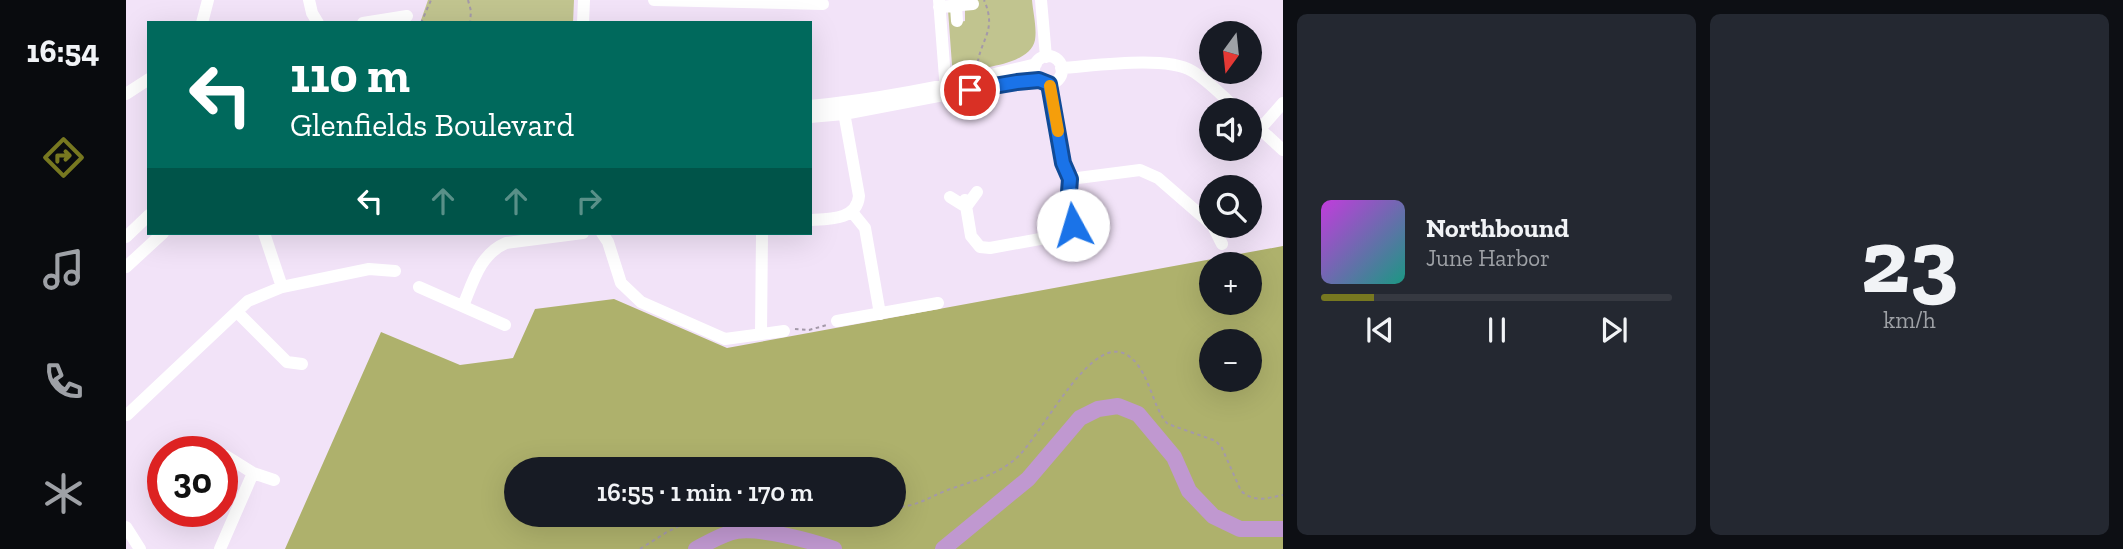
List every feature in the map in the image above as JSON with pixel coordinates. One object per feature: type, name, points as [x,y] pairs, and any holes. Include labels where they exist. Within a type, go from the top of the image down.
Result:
[{"type":"street","points":[[203,21],[208,0]]},
{"type":"street","points":[[309,0],[317,21]]},
{"type":"street","points":[[583,21],[584,0]]},
{"type":"street","points":[[654,0],[823,4]]},
{"type":"street","points":[[966,203],[971,236],[980,247],[990,248],[1062,235],[1069,231],[1073,222],[1070,179],[1063,163],[1044,82],[1034,73],[1041,60],[1041,0]]},
{"type":"street","points":[[945,90],[939,3],[956,6],[979,2]]},
{"type":"street","points":[[956,6],[957,21]]},
{"type":"street","points":[[376,21],[407,16]]},
{"type":"street","points":[[945,90],[1041,60],[1056,59],[1062,68]]},
{"type":"street","points":[[1062,68],[1158,63],[1175,65],[1192,70],[1224,98]]},
{"type":"street","points":[[812,116],[843,108],[945,90],[1058,80],[1062,68]]},
{"type":"street","points":[[126,94],[147,80]]},
{"type":"street","points":[[1262,127],[1283,103]]},
{"type":"street","points":[[812,106],[843,108]]},
{"type":"street","points":[[812,220],[845,216],[858,205],[859,196],[843,108]]},
{"type":"street","points":[[1262,131],[1283,150]]},
{"type":"street","points":[[1070,179],[1140,170],[1158,178],[1199,214]]},
{"type":"street","points":[[966,203],[977,192]]},
{"type":"street","points":[[950,197],[966,203]]},
{"type":"street","points":[[852,212],[865,228],[880,314]]},
{"type":"street","points":[[126,237],[147,217]]},
{"type":"street","points":[[126,267],[161,235]]},
{"type":"street","points":[[265,235],[282,286]]},
{"type":"street","points":[[463,306],[481,264],[494,248],[506,243],[568,235]]},
{"type":"street","points":[[603,235],[621,283],[637,300],[725,339],[784,331]]},
{"type":"street","points":[[761,334],[762,235]]},
{"type":"street","points":[[1219,238],[1222,244]]},
{"type":"street","points":[[127,415],[247,301],[282,286],[369,269],[395,271]]},
{"type":"street","points":[[419,287],[505,325]]},
{"type":"street","points":[[838,321],[939,303]]},
{"type":"street","points":[[237,312],[287,362],[302,364]]},
{"type":"street","points":[[238,464],[253,473],[274,480]]},
{"type":"street","points":[[220,549],[253,473]]},
{"type":"street","points":[[126,527],[140,549]]},
{"type":"path","points":[[422,21],[431,0]]},
{"type":"path","points":[[468,0],[470,21]]},
{"type":"path","points":[[979,2],[990,13],[990,25],[978,56],[979,78]]},
{"type":"path","points":[[784,331],[814,330],[838,321]]},
{"type":"path","points":[[906,507],[923,503],[987,477],[1013,461],[1035,439],[1076,377],[1110,352],[1121,352],[1133,359],[1168,424],[1216,441],[1222,448],[1241,491],[1247,496],[1265,500],[1283,495]]},
{"type":"path","points":[[640,549],[677,527]]},
{"type":"green space","points":[[428,0],[574,0],[573,21],[421,21]]},
{"type":"green space","points":[[950,0],[1032,0],[1035,40],[1031,48],[1024,55],[1004,64],[960,72],[952,65],[948,10],[954,10],[956,23],[965,21],[965,7]]},
{"type":"green space","points":[[1283,246],[1283,549],[285,549],[381,332],[460,365],[513,358],[535,309],[614,299],[727,348],[1199,261],[1199,315],[1262,315],[1262,252],[1250,252]]},
{"type":"waterway","points":[[943,549],[1028,479],[1080,418],[1098,409],[1118,406],[1138,414],[1174,457],[1189,491],[1213,516],[1240,529],[1283,529]]},
{"type":"waterway","points":[[696,549],[726,534],[747,530],[786,536],[834,549]]},
{"type":"slow traffic","points":[[1050,86],[1058,131]]},
{"type":"route","points":[[970,90],[1039,80],[1049,84],[1063,163],[1071,183],[1069,192],[1073,225]]}]
